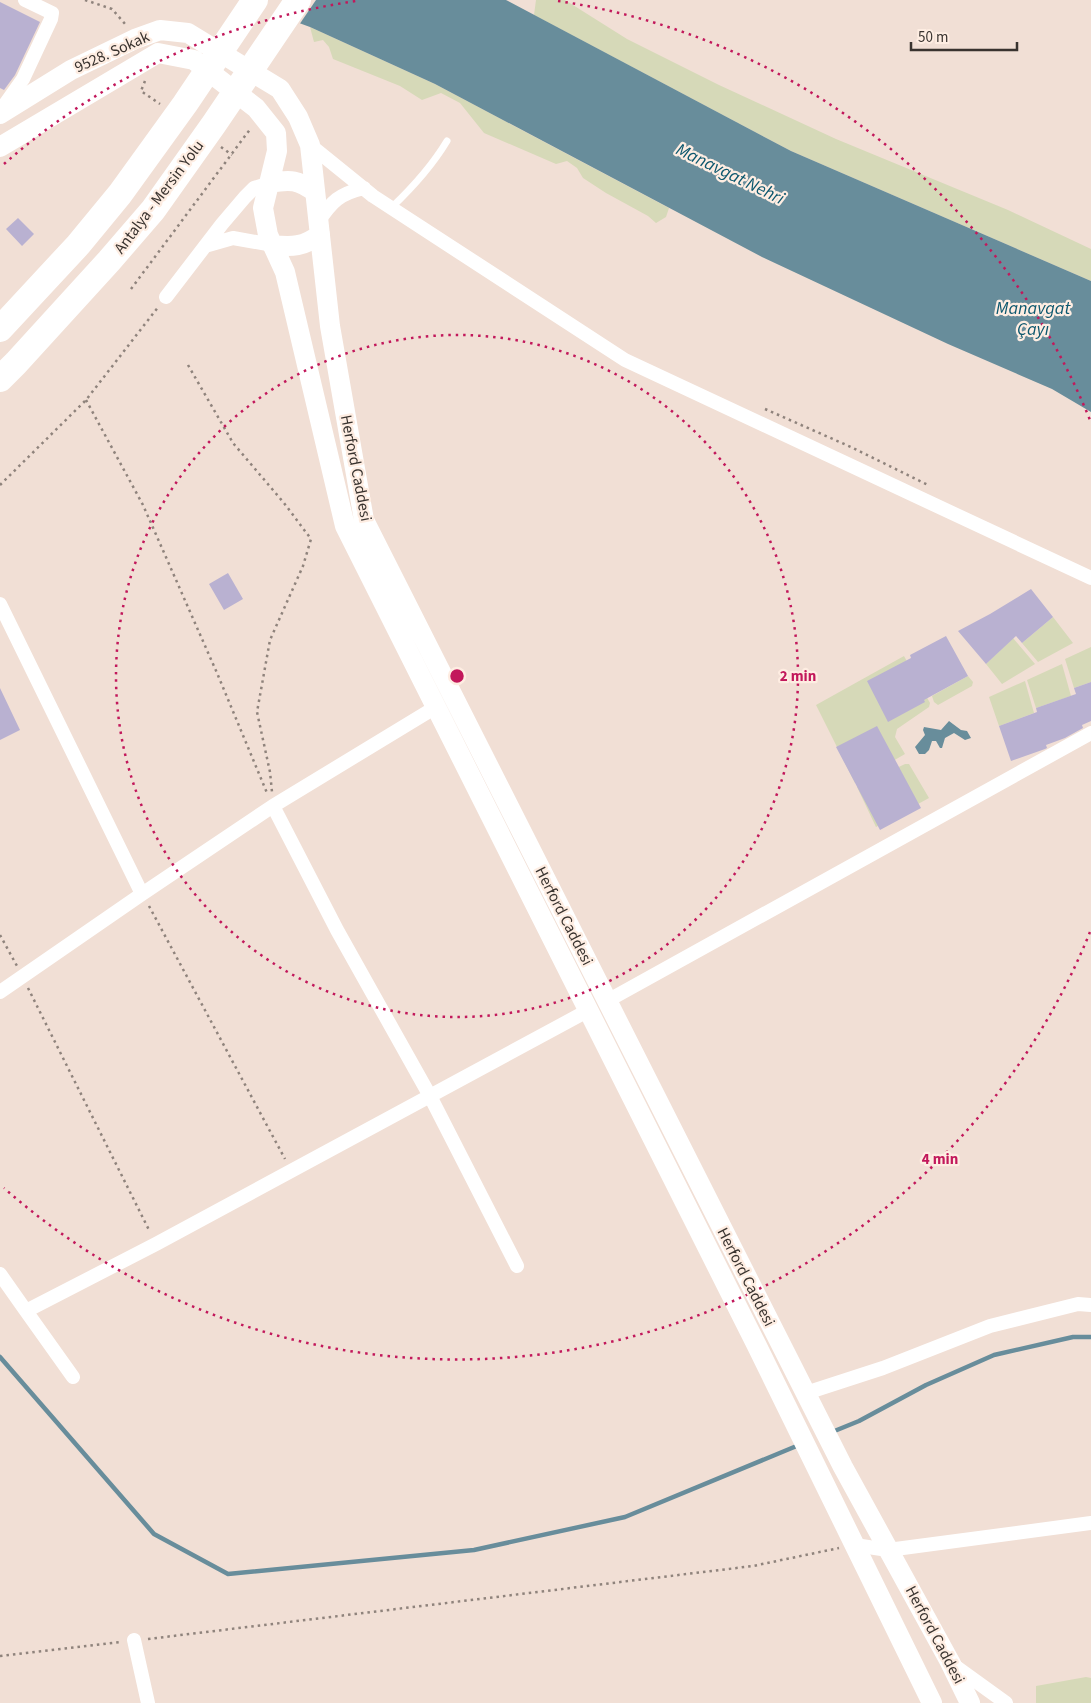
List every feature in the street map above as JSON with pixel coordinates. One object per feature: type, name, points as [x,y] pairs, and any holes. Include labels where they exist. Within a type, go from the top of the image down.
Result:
[{"type":"highway","name":"Antalya - Mersin Yolu","points":[[0,330],[78,246],[120,194],[181,110],[255,0]]},
{"type":"highway","name":"Antalya - Mersin Yolu","points":[[0,379],[147,217],[214,124],[298,0]]},
{"type":"main road","name":"9528. Sokak","points":[[0,113],[71,70],[135,39],[160,30],[188,33],[280,89]]},
{"type":"main road","name":"9528. Sokak","points":[[0,147],[158,52],[194,60],[256,108]]},
{"type":"main road","name":"Herford Caddesi","points":[[280,89],[298,117],[310,145],[330,326],[364,520],[843,1468],[950,1662],[970,1703]]},
{"type":"main road","name":"Herford Caddesi","points":[[256,108],[276,133],[277,151],[263,208],[268,235],[285,272],[345,526],[786,1405],[932,1703]]},
{"type":"main road","points":[[270,183],[290,180],[302,182],[315,192]]},
{"type":"main road","points":[[273,245],[301,246],[313,239],[319,228]]},
{"type":"street","points":[[0,113],[22,79],[51,19],[52,13],[26,0]]},
{"type":"street","points":[[310,145],[364,188],[625,360],[1091,578]]},
{"type":"street","points":[[166,297],[245,197],[254,188],[270,183]]},
{"type":"street","points":[[319,228],[330,205],[352,191],[364,188]]},
{"type":"street","points":[[205,246],[233,238],[273,245]]},
{"type":"street","points":[[0,604],[142,894]]},
{"type":"street","points":[[0,992],[273,806],[436,707]]},
{"type":"street","points":[[606,1001],[1091,733]]},
{"type":"street","points":[[273,806],[337,930],[430,1096],[517,1266]]},
{"type":"street","points":[[26,1311],[156,1244],[589,1010]]},
{"type":"street","points":[[0,1274],[73,1377]]},
{"type":"street","points":[[807,1395],[883,1368],[990,1326],[1078,1304],[1091,1305]]},
{"type":"street","points":[[855,1545],[888,1550],[1091,1523]]},
{"type":"street","points":[[134,1640],[148,1703]]},
{"type":"street","points":[[950,1662],[1006,1703]]},
{"type":"lane","points":[[392,207],[418,181],[438,156],[447,141]]},
{"type":"path","points":[[85,0],[112,9],[129,28],[135,39]]},
{"type":"path","points":[[158,52],[141,91],[181,110]]},
{"type":"path","points":[[132,289],[252,126],[256,108]]},
{"type":"path","points":[[0,485],[86,400],[166,297]]},
{"type":"path","points":[[188,365],[233,443],[284,503],[311,539],[303,566],[270,640],[258,712],[270,772],[273,806]]},
{"type":"path","points":[[86,400],[143,505],[273,806]]},
{"type":"path","points":[[762,407],[851,447],[930,486]]},
{"type":"path","points":[[142,894],[291,1171]]},
{"type":"path","points":[[0,935],[23,977],[156,1244]]},
{"type":"path","points":[[0,1656],[753,1566],[855,1545]]},
{"type":"green space","points":[[536,0],[565,0],[627,39],[719,85],[836,139],[1008,210],[1091,249],[1091,281],[791,151],[534,15]]},
{"type":"green space","points":[[310,27],[435,84],[669,208],[666,217],[656,223],[648,216],[583,178],[577,168],[567,161],[556,164],[484,133],[460,103],[441,93],[422,100],[400,86],[333,59],[329,47],[323,40],[314,42]]},
{"type":"green space","points":[[1053,617],[1073,643],[1038,662],[1022,643]]},
{"type":"green space","points":[[1013,638],[1035,664],[1002,684],[986,664]]},
{"type":"green space","points":[[1091,647],[1091,682],[1074,688],[1065,659]]},
{"type":"green space","points":[[904,656],[930,703],[929,707],[897,729],[895,737],[905,754],[855,783],[816,705]]},
{"type":"green space","points":[[1062,664],[1071,696],[1036,708],[1027,680]]},
{"type":"green space","points":[[968,676],[973,682],[972,686],[938,705],[934,702],[932,696]]},
{"type":"green space","points":[[1025,681],[1034,713],[999,726],[989,697]]},
{"type":"green space","points":[[905,764],[909,764],[929,798],[876,827],[857,787]]},
{"type":"green space","points":[[1086,1677],[1091,1678],[1091,1703],[1036,1703],[1036,1686]]},
{"type":"water","name":"Manavgat Çayı","points":[[236,0],[506,0],[791,151],[1091,281],[1091,412],[1052,389],[948,344],[762,257],[435,84],[310,27]]},
{"type":"water","points":[[949,721],[961,730],[967,731],[971,738],[965,740],[954,733],[945,738],[942,748],[940,748],[936,741],[932,741],[929,750],[925,754],[919,754],[915,747],[925,735],[924,727],[941,730]]},
{"type":"pier","points":[[233,0],[316,0],[299,25]]},
{"type":"building","points":[[0,2],[40,22],[15,75],[4,90],[0,88]]},
{"type":"building","points":[[18,218],[34,234],[22,246],[6,229]]},
{"type":"building","points":[[228,573],[243,599],[224,610],[209,584]]},
{"type":"building","points":[[1031,589],[1053,617],[1022,643],[1016,636],[986,664],[958,631]]},
{"type":"building","points":[[946,636],[968,676],[888,722],[867,681],[911,658],[910,655]]},
{"type":"building","points":[[1091,682],[1091,721],[1082,725],[1083,728],[1065,738],[1046,745],[1047,748],[1045,749],[1011,761],[999,726],[1037,712],[1036,708],[1076,694],[1074,688]]},
{"type":"building","points":[[0,688],[20,730],[0,740]]},
{"type":"building","points":[[877,726],[921,808],[880,830],[836,747]]},
{"type":"waterway","points":[[832,1432],[859,1421],[926,1385],[994,1355],[1073,1337],[1091,1337]]},
{"type":"waterway","points":[[0,1357],[154,1534],[228,1574],[474,1550],[625,1517],[799,1445]]},
{"type":"water label","name":"Manavgat Nehri","points":[[730,174]]}]
